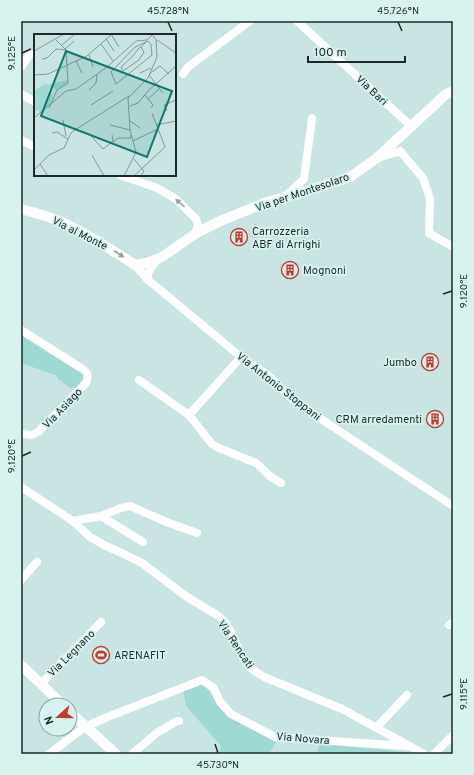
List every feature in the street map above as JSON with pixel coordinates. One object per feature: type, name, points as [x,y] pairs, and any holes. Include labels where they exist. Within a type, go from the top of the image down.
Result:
[{"type":"main road","name":"Via per Montesolaro","points":[[135,265],[157,260],[195,234],[218,222],[286,196],[313,190],[350,177],[377,158],[445,95],[453,91]]},
{"type":"main road","name":"Via al Monte","points":[[21,209],[52,218],[79,231],[135,265]]},
{"type":"main road","points":[[21,665],[55,697]]},
{"type":"main road","points":[[78,720],[116,754]]},
{"type":"street","points":[[183,74],[188,67],[250,21]]},
{"type":"street","name":"Via Bari","points":[[297,21],[412,127]]},
{"type":"street","points":[[21,66],[30,54]]},
{"type":"street","points":[[21,94],[34,101]]},
{"type":"street","points":[[286,196],[304,179],[312,118]]},
{"type":"street","points":[[21,140],[34,146]]},
{"type":"street","points":[[377,158],[400,151],[423,178],[428,192],[430,198],[429,233],[453,247]]},
{"type":"street","points":[[123,176],[157,188],[176,199],[196,219],[206,222],[218,222]]},
{"type":"street","points":[[195,234],[198,226],[196,219]]},
{"type":"street","points":[[147,279],[149,271],[157,260]]},
{"type":"street","name":"Via Antonio Stoppani","points":[[135,265],[147,279],[241,357],[268,375],[293,400],[453,506]]},
{"type":"street","name":"Via Asiago","points":[[21,330],[87,372],[88,378],[86,383],[38,432],[32,435],[21,434]]},
{"type":"street","points":[[189,415],[241,357]]},
{"type":"street","points":[[139,380],[189,415],[212,444],[256,463],[281,483]]},
{"type":"street","name":"Via Rencati","points":[[21,487],[73,521],[90,536],[106,546],[142,563],[187,597],[217,615],[225,622],[243,658],[250,668],[257,673],[342,709],[424,754]]},
{"type":"street","points":[[73,521],[101,516],[130,506],[197,533]]},
{"type":"street","points":[[101,516],[143,542]]},
{"type":"street","points":[[21,580],[37,562]]},
{"type":"street","name":"Via Legnano","points":[[41,684],[101,622]]},
{"type":"street","name":"Via Novara","points":[[86,727],[105,718],[202,680],[214,688],[220,702],[231,714],[275,737],[409,746]]},
{"type":"street","points":[[376,727],[407,695]]},
{"type":"street","points":[[132,754],[158,732],[179,721]]},
{"type":"street","points":[[49,754],[86,727]]},
{"type":"street","points":[[434,754],[453,735]]},
{"type":"shaded area","points":[[21,334],[82,373],[83,379],[76,388],[70,388],[57,378],[57,376],[21,363]]},
{"type":"shaded area","points":[[203,683],[219,706],[233,718],[276,742],[269,754],[219,754],[221,746],[186,706],[183,690]]},
{"type":"shaded area","points":[[320,744],[405,752],[408,754],[316,754]]},
{"type":"place","name":"Carrozzeria ABF di Arrighi","points":[[239,237]]},
{"type":"place","name":"Mognoni","points":[[290,270]]},
{"type":"place","name":"Jumbo","points":[[430,362]]},
{"type":"place","name":"CRM arredamenti","points":[[435,419]]},
{"type":"place","name":"ARENAFIT","points":[[101,655]]}]
